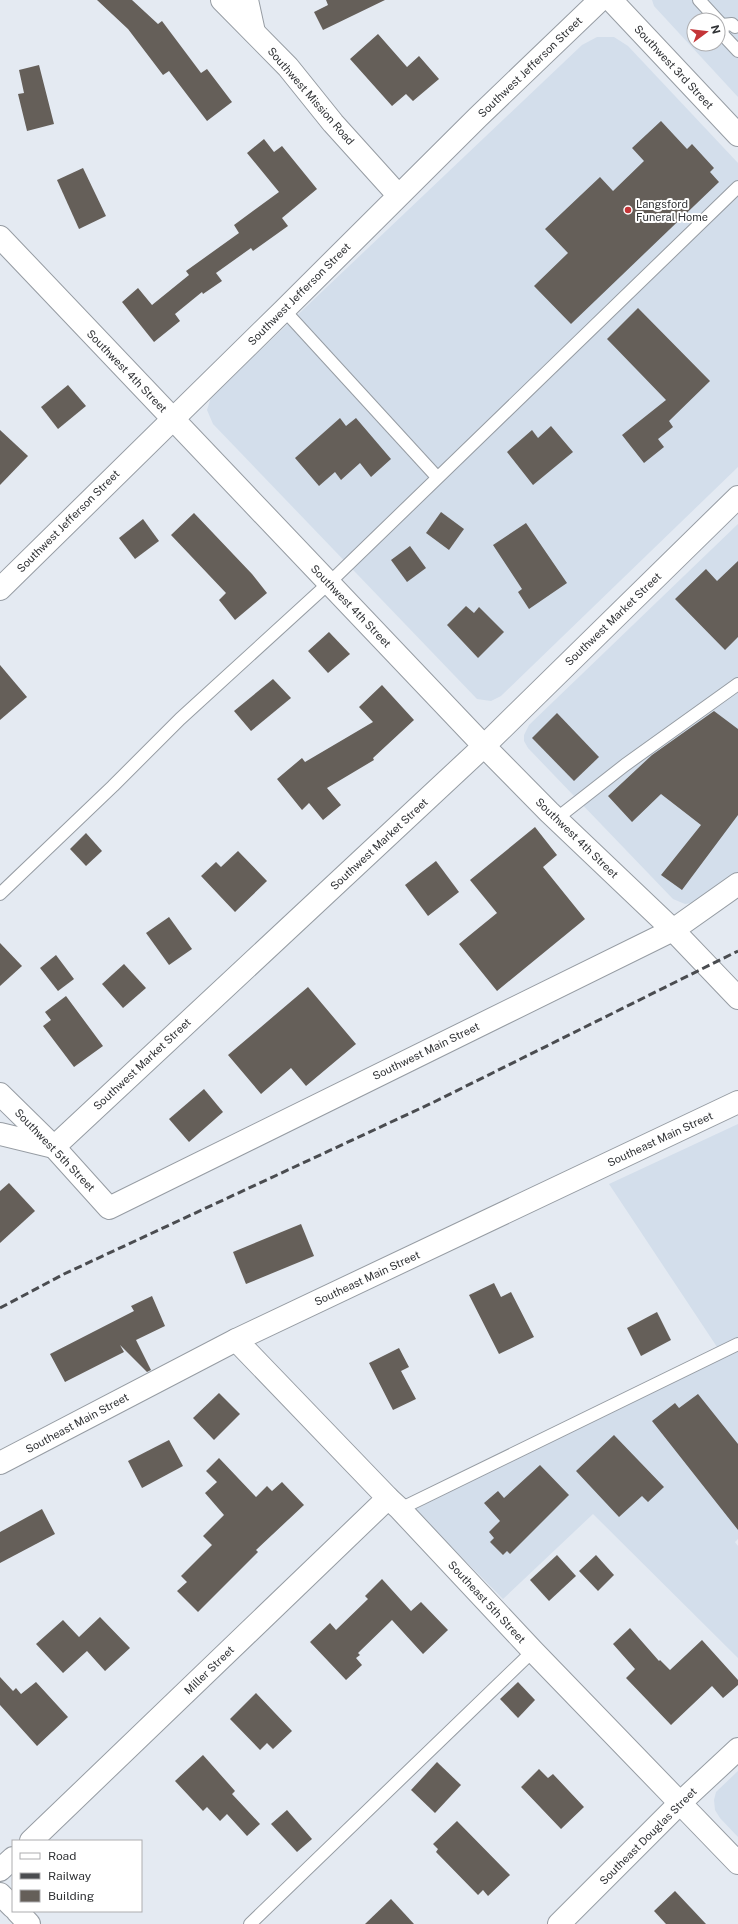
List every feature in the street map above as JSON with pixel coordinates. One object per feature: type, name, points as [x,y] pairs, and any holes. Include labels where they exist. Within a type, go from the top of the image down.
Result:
[{"type":"street","name":"Southwest Mission Road","points":[[222,0],[288,67],[333,123],[398,195]]},
{"type":"street","points":[[247,0],[254,32]]},
{"type":"street","name":"Southwest Jefferson Street","points":[[0,589],[284,310],[398,195],[600,0]]},
{"type":"street","name":"Southwest 3rd Street","points":[[611,0],[738,135]]},
{"type":"street","name":"Southwest 4th Street","points":[[0,237],[484,746],[556,819],[673,930],[738,998]]},
{"type":"street","name":"Southwest Market Street","points":[[54,1147],[484,746],[738,497]]},
{"type":"street","name":"Southwest Main Street","points":[[108,1208],[673,930],[738,884]]},
{"type":"street","name":"Southwest 5th Street","points":[[0,1094],[54,1147],[108,1208]]},
{"type":"street","name":"Southeast Main Street","points":[[0,1463],[236,1340],[738,1102]]},
{"type":"street","points":[[0,1134],[54,1147]]},
{"type":"street","name":"Southeast 5th Street","points":[[236,1340],[738,1863]]},
{"type":"street","name":"Miller Street","points":[[32,1840],[394,1504]]},
{"type":"street","name":"Southeast Douglas Street","points":[[559,1924],[680,1803],[738,1749]]},
{"type":"street","points":[[0,1870],[12,1859]]},
{"type":"street","points":[[0,1894],[12,1906]]},
{"type":"street","points":[[18,1912],[29,1924]]},
{"type":"lane","points":[[700,0],[711,12]]},
{"type":"lane","points":[[726,25],[732,24],[735,27]]},
{"type":"lane","points":[[726,38],[738,50]]},
{"type":"lane","points":[[0,894],[113,786],[180,719],[329,583],[738,187]]},
{"type":"lane","points":[[284,310],[437,477]]},
{"type":"lane","points":[[556,819],[625,765],[738,684]]},
{"type":"lane","points":[[394,1504],[738,1344]]},
{"type":"lane","points":[[250,1924],[533,1651]]},
{"type":"shaded area","points":[[652,0],[738,0],[738,97],[696,52],[726,52],[726,12],[686,12],[686,41],[654,6]]},
{"type":"shaded area","points":[[597,37],[614,37],[628,46],[738,163],[738,467],[501,696],[491,701],[477,699],[213,424],[207,410],[211,397],[582,45]]},
{"type":"shaded area","points":[[738,524],[738,873],[692,903],[685,904],[673,899],[528,748],[524,741],[524,735],[529,725]]},
{"type":"shaded area","points":[[738,1124],[738,1539],[735,1542],[738,1546],[738,1658],[593,1514],[503,1599],[414,1509],[723,1356],[609,1184]]},
{"type":"shaded area","points":[[738,1771],[738,1837],[720,1818],[715,1810],[714,1800],[716,1792]]},
{"type":"building","points":[[97,0],[132,0],[158,24],[162,21],[201,73],[207,69],[232,102],[207,121],[169,71],[163,75],[128,29]]},
{"type":"building","points":[[326,0],[385,0],[323,30],[314,12],[328,5]]},
{"type":"building","points":[[378,34],[407,67],[419,56],[439,79],[413,101],[406,94],[392,106],[350,59]]},
{"type":"building","points":[[39,65],[54,124],[27,131],[18,94],[24,93],[19,70]]},
{"type":"building","name":"Langsford Funeral Home","points":[[661,121],[687,149],[692,144],[714,168],[710,172],[719,182],[571,324],[534,286],[568,253],[545,229],[600,177],[613,191],[644,161],[632,148]]},
{"type":"building","points":[[264,139],[274,152],[282,146],[317,189],[282,218],[288,226],[253,251],[251,248],[216,273],[222,281],[203,294],[202,292],[175,314],[180,321],[154,342],[122,302],[138,288],[152,305],[189,275],[186,271],[239,233],[234,225],[279,192],[247,153]]},
{"type":"building","points":[[83,168],[106,216],[79,229],[57,180]]},
{"type":"building","points":[[638,308],[710,381],[669,421],[673,427],[658,439],[664,447],[644,463],[622,435],[666,400],[607,339]]},
{"type":"building","points":[[68,385],[86,406],[58,429],[41,407]]},
{"type":"building","points":[[340,418],[346,426],[356,418],[391,459],[371,477],[360,463],[341,480],[335,472],[319,486],[295,458]]},
{"type":"building","points":[[551,426],[573,452],[533,485],[507,452],[532,430],[538,438]]},
{"type":"building","points":[[0,430],[28,456],[0,485]]},
{"type":"building","points":[[441,512],[464,529],[449,550],[426,533]]},
{"type":"building","points":[[194,513],[252,574],[267,593],[235,620],[219,600],[226,593],[171,535]]},
{"type":"building","points":[[143,519],[159,541],[135,559],[119,538]]},
{"type":"building","points":[[526,523],[567,583],[529,609],[518,592],[522,589],[493,545]]},
{"type":"building","points":[[410,546],[426,568],[407,582],[391,560]]},
{"type":"building","points":[[738,561],[738,637],[725,650],[675,599],[706,569],[717,581]]},
{"type":"building","points":[[466,606],[474,613],[479,607],[504,632],[478,658],[447,625]]},
{"type":"building","points":[[329,632],[350,654],[328,673],[308,651]]},
{"type":"building","points":[[0,665],[27,697],[0,720]]},
{"type":"building","points":[[273,679],[291,698],[251,731],[234,711]]},
{"type":"building","points":[[382,685],[414,720],[373,758],[374,760],[327,788],[341,805],[323,820],[309,803],[302,810],[277,779],[302,758],[305,762],[373,722],[359,707]]},
{"type":"building","points":[[714,711],[738,729],[738,815],[682,890],[661,875],[701,825],[661,794],[632,822],[608,796],[652,755]]},
{"type":"building","points":[[557,713],[599,757],[574,781],[532,738]]},
{"type":"building","points":[[535,827],[557,855],[543,867],[585,919],[497,991],[459,944],[497,913],[470,880]]},
{"type":"building","points":[[86,833],[102,851],[86,866],[70,849]]},
{"type":"building","points":[[238,851],[267,881],[235,912],[201,876],[216,862],[221,867]]},
{"type":"building","points":[[436,861],[459,892],[428,916],[405,885]]},
{"type":"building","points":[[169,917],[192,949],[169,965],[146,933]]},
{"type":"building","points":[[0,943],[22,966],[0,986]]},
{"type":"building","points":[[56,955],[74,979],[58,991],[40,968]]},
{"type":"building","points":[[124,964],[146,988],[123,1008],[102,984]]},
{"type":"building","points":[[308,987],[356,1044],[306,1086],[291,1068],[261,1094],[228,1055]]},
{"type":"building","points":[[66,996],[103,1046],[74,1067],[43,1026],[51,1020],[45,1012]]},
{"type":"building","points":[[204,1089],[223,1112],[189,1142],[169,1119]]},
{"type":"building","points":[[9,1183],[35,1211],[0,1243],[0,1191]]},
{"type":"building","points":[[301,1224],[314,1256],[246,1284],[233,1252]]},
{"type":"building","points":[[494,1283],[501,1297],[511,1292],[534,1337],[499,1354],[469,1295]]},
{"type":"building","points":[[152,1296],[165,1326],[136,1340],[151,1370],[147,1372],[120,1345],[124,1352],[65,1382],[50,1354],[134,1311],[131,1306]]},
{"type":"building","points":[[657,1312],[671,1340],[641,1356],[627,1328]]},
{"type":"building","points":[[399,1348],[409,1367],[401,1371],[416,1399],[393,1410],[369,1363]]},
{"type":"building","points":[[219,1393],[240,1414],[214,1440],[193,1418]]},
{"type":"building","points":[[698,1394],[738,1444],[738,1530],[652,1421],[675,1403],[679,1408]]},
{"type":"building","points":[[614,1435],[664,1487],[648,1502],[642,1496],[619,1517],[576,1471]]},
{"type":"building","points":[[169,1440],[183,1466],[142,1488],[128,1461]]},
{"type":"building","points":[[219,1458],[256,1497],[267,1486],[272,1491],[282,1482],[304,1505],[256,1550],[258,1552],[198,1612],[177,1591],[187,1582],[181,1576],[212,1545],[203,1536],[224,1515],[205,1493],[217,1482],[206,1471]]},
{"type":"building","points":[[540,1465],[569,1495],[510,1554],[507,1551],[503,1555],[490,1542],[494,1538],[489,1532],[500,1521],[484,1503],[498,1491],[504,1498]]},
{"type":"building","points":[[42,1509],[55,1534],[0,1563],[0,1532]]},
{"type":"building","points":[[557,1555],[576,1576],[549,1601],[530,1580]]},
{"type":"building","points":[[596,1555],[614,1575],[598,1591],[579,1571]]},
{"type":"building","points":[[382,1579],[411,1611],[421,1602],[448,1630],[423,1654],[392,1620],[358,1653],[360,1655],[356,1658],[362,1665],[346,1680],[310,1642],[330,1623],[336,1630],[368,1599],[365,1596]]},
{"type":"building","points":[[100,1617],[130,1648],[105,1671],[87,1651],[63,1673],[36,1644],[63,1620],[79,1637]]},
{"type":"building","points":[[630,1628],[659,1661],[660,1660],[670,1670],[702,1640],[738,1680],[738,1685],[723,1698],[712,1686],[671,1725],[626,1678],[635,1669],[613,1644]]},
{"type":"building","points":[[0,1677],[13,1691],[16,1688],[21,1694],[36,1682],[68,1717],[37,1746],[0,1705]]},
{"type":"building","points":[[518,1682],[535,1700],[518,1718],[500,1699]]},
{"type":"building","points":[[256,1693],[292,1731],[273,1749],[267,1743],[260,1750],[230,1719]]},
{"type":"building","points":[[203,1755],[235,1791],[232,1794],[260,1824],[247,1836],[227,1814],[220,1821],[207,1807],[203,1811],[175,1781]]},
{"type":"building","points":[[437,1762],[461,1785],[435,1813],[411,1790]]},
{"type":"building","points":[[539,1769],[548,1778],[553,1774],[584,1807],[561,1829],[521,1787]]},
{"type":"building","points":[[287,1810],[312,1839],[297,1852],[271,1824]]},
{"type":"building","points":[[457,1821],[510,1875],[488,1896],[483,1890],[478,1895],[436,1852],[438,1849],[433,1844]]},
{"type":"building","points":[[675,1891],[706,1924],[666,1924],[654,1911]]},
{"type":"building","points":[[391,1899],[414,1924],[365,1924]]},
{"type":"railway","points":[[0,1308],[64,1274],[432,1103],[738,951]]},
{"type":"place","name":"Langsford Funeral Home","points":[[628,210]]}]
